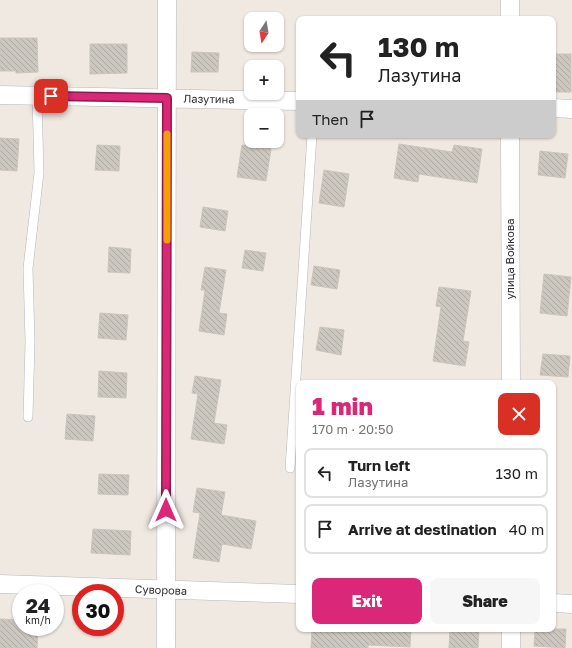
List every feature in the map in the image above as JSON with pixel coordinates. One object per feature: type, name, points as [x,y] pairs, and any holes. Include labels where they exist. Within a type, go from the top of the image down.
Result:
[{"type":"street","points":[[166,648],[167,0]]},
{"type":"street","points":[[510,0],[510,16]]},
{"type":"street","name":"Лазутина","points":[[0,95],[296,101]]},
{"type":"street","points":[[556,108],[572,109]]},
{"type":"street","name":"улица Войкова","points":[[510,138],[511,380]]},
{"type":"street","name":"Суворова","points":[[0,584],[296,594]]},
{"type":"street","points":[[556,604],[572,604]]},
{"type":"street","points":[[511,632],[511,648]]},
{"type":"lane","points":[[28,417],[30,342],[28,268],[39,173],[37,96]]},
{"type":"lane","points":[[290,468],[312,138]]},
{"type":"building","points":[[0,38],[37,38],[38,72],[16,73],[16,71],[0,71]]},
{"type":"building","points":[[90,44],[127,44],[127,73],[90,74]]},
{"type":"building","points":[[192,52],[219,53],[218,72],[191,72]]},
{"type":"building","points":[[556,54],[571,54],[571,92],[556,92]]},
{"type":"building","points":[[0,138],[19,139],[17,171],[0,170]]},
{"type":"building","points":[[399,144],[452,152],[454,145],[482,149],[477,183],[419,174],[418,182],[394,178]]},
{"type":"building","points":[[97,145],[120,146],[119,171],[95,170]]},
{"type":"building","points":[[242,145],[244,145],[244,148],[271,149],[266,181],[237,177]]},
{"type":"building","points":[[540,151],[568,154],[565,178],[538,175]]},
{"type":"building","points":[[324,170],[349,174],[344,207],[319,203]]},
{"type":"building","points":[[203,207],[228,211],[225,231],[200,227]]},
{"type":"building","points":[[109,247],[131,249],[130,273],[108,272]]},
{"type":"building","points":[[245,250],[266,253],[263,271],[242,268]]},
{"type":"building","points":[[314,266],[340,270],[337,289],[311,285]]},
{"type":"building","points":[[205,267],[226,270],[219,313],[227,314],[224,335],[199,331],[205,290],[201,290]]},
{"type":"building","points":[[544,274],[571,277],[567,316],[540,313]]},
{"type":"building","points":[[439,287],[471,291],[463,341],[469,342],[465,366],[433,361],[441,307],[436,306]]},
{"type":"building","points":[[100,313],[128,315],[126,340],[98,338]]},
{"type":"building","points":[[320,327],[344,330],[341,355],[316,350]]},
{"type":"building","points":[[543,354],[570,356],[568,377],[540,375]]},
{"type":"building","points":[[99,371],[127,373],[126,398],[98,397]]},
{"type":"building","points":[[195,376],[221,380],[214,423],[227,425],[224,444],[191,439],[198,394],[192,393]]},
{"type":"building","points":[[67,414],[95,416],[93,441],[65,439]]},
{"type":"building","points":[[99,474],[129,475],[128,495],[98,494]]},
{"type":"building","points":[[197,488],[225,492],[221,515],[256,521],[251,549],[222,544],[219,562],[193,558],[200,513],[193,512]]},
{"type":"building","points":[[93,529],[131,531],[130,555],[91,553]]},
{"type":"building","points":[[0,619],[12,620],[12,636],[38,636],[37,648],[0,648]]},
{"type":"building","points":[[556,629],[566,629],[565,648],[534,646],[535,632],[556,632]]},
{"type":"building","points":[[312,632],[411,632],[410,647],[368,645],[368,648],[311,648]]},
{"type":"building","points":[[450,632],[479,632],[478,648],[449,648]]},
{"type":"slow traffic","points":[[167,134],[167,240]]},
{"type":"route","points":[[51,96],[167,98],[166,510]]}]
